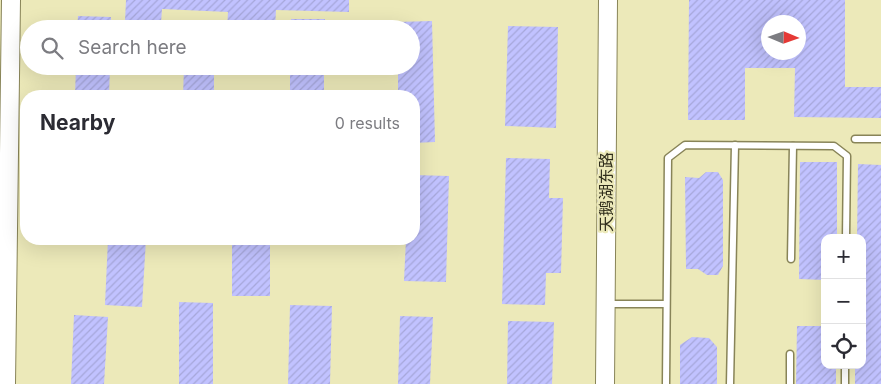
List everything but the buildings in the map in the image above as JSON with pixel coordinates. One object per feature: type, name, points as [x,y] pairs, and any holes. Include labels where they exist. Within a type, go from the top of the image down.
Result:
[{"type":"street","points":[[6,384],[11,0]]},
{"type":"street","name":"天鹅湖东路","points":[[605,384],[608,0]]},
{"type":"lane","points":[[855,139],[881,139]]},
{"type":"lane","points":[[666,384],[668,158],[685,145],[834,146],[847,156],[846,234]]},
{"type":"lane","points":[[730,384],[735,145]]},
{"type":"lane","points":[[791,259],[793,146]]},
{"type":"lane","points":[[605,304],[666,304]]},
{"type":"lane","points":[[790,354],[790,384]]},
{"type":"lane","points":[[845,369],[845,384]]}]
